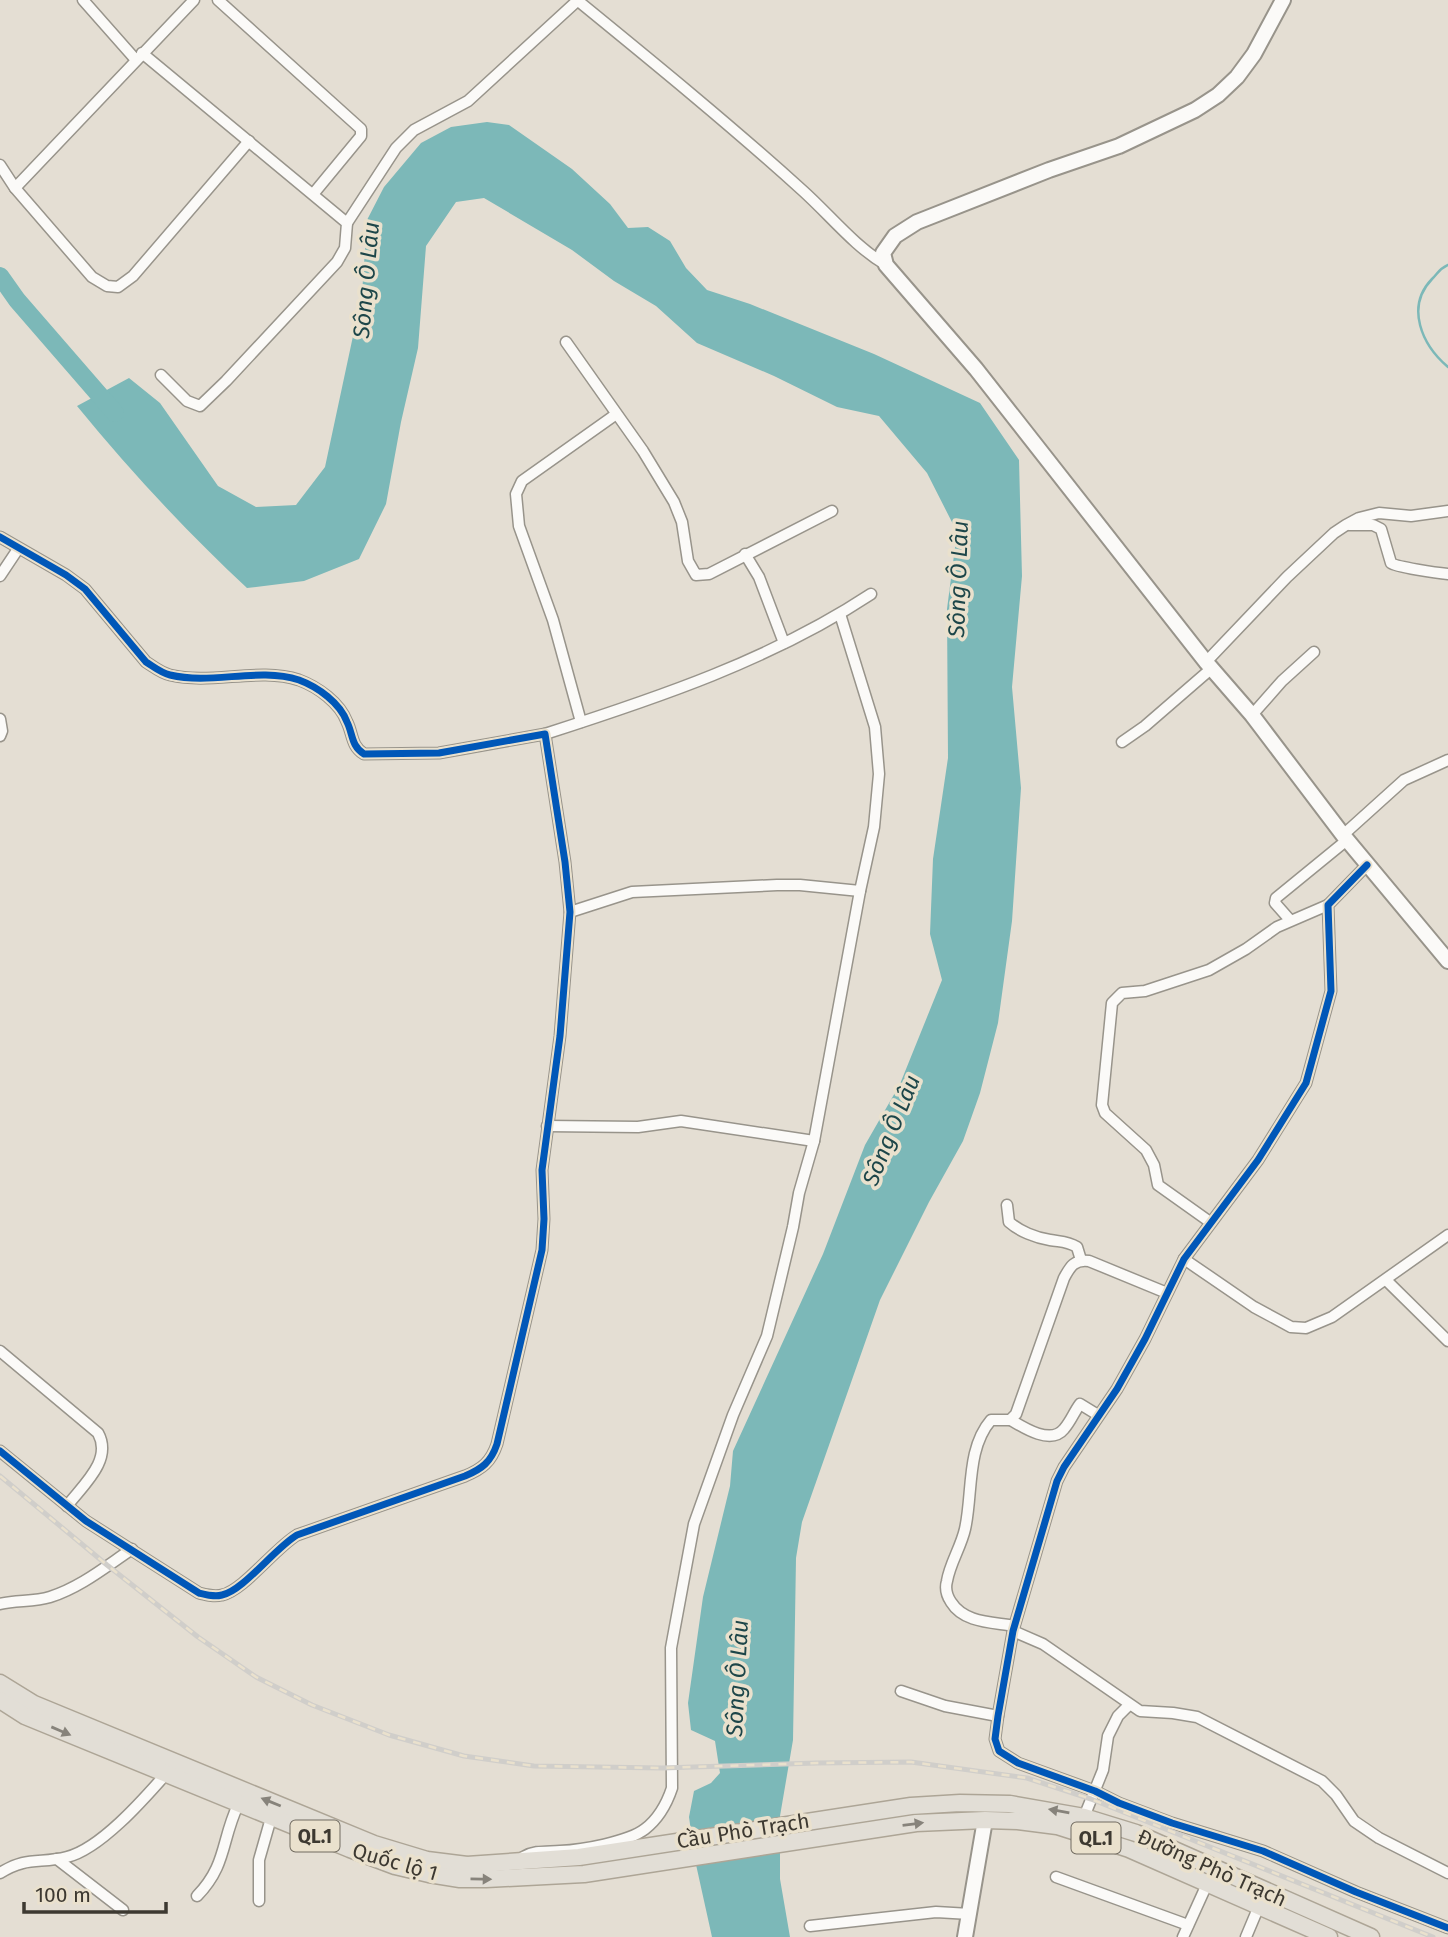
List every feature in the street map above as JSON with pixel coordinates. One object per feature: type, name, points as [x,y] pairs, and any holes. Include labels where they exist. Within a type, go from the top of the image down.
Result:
[{"type":"highway","name":"Quốc lộ 1","points":[[0,1683],[34,1704],[374,1844],[427,1860],[467,1865],[518,1863],[646,1847]]},
{"type":"highway","name":"Quốc lộ 1","points":[[0,1700],[25,1716],[165,1775],[396,1866],[460,1879],[514,1879],[584,1874],[650,1864]]},
{"type":"highway","name":"Đường Phò Trạch","points":[[841,1816],[911,1806],[973,1803],[1010,1804],[1084,1816],[1136,1833],[1284,1908],[1329,1937]]},
{"type":"highway","name":"Cầu Phò Trạch","points":[[646,1847],[841,1816]]},
{"type":"highway","name":"Đường Phò Trạch","points":[[846,1834],[916,1823],[985,1819],[1057,1826],[1129,1849],[1259,1906],[1284,1908],[1371,1937]]},
{"type":"highway","points":[[1129,1849],[1136,1833]]},
{"type":"highway","name":"Cầu Phò Trạch","points":[[650,1864],[846,1834]]},
{"type":"main road","points":[[1283,0],[1254,54],[1237,78],[1195,110],[1119,146],[1049,170],[917,222],[895,236],[883,253],[886,265],[976,369],[1209,665],[1252,715],[1345,838],[1448,961]]},
{"type":"main road","points":[[965,1937],[985,1819]]},
{"type":"street","points":[[83,0],[139,56],[314,193],[347,223]]},
{"type":"street","points":[[15,188],[194,0]]},
{"type":"street","points":[[218,0],[361,129],[361,136],[314,193]]},
{"type":"street","points":[[161,375],[187,401],[200,406],[337,262],[345,248],[347,223],[384,165],[414,130],[468,101],[577,0],[732,128],[868,253],[886,265]]},
{"type":"street","points":[[0,165],[15,188],[92,277],[107,286],[118,287],[133,276],[249,141]]},
{"type":"street","points":[[566,342],[643,451],[674,502],[681,522],[688,561],[696,575],[709,574],[832,511]]},
{"type":"street","points":[[581,722],[553,620],[519,526],[516,494],[522,481],[615,415]]},
{"type":"street","points":[[1122,742],[1145,726],[1209,665],[1287,577],[1346,525],[1359,518],[1379,513],[1411,516],[1448,511]]},
{"type":"street","points":[[1346,525],[1373,525],[1381,529],[1391,563],[1395,566],[1448,574]]},
{"type":"street","points":[[0,537],[85,589],[146,662],[159,671],[179,676],[270,676],[300,680],[324,694],[342,712],[354,744],[364,754],[439,753],[545,734],[681,688],[784,643],[840,614],[871,594]]},
{"type":"street","points":[[0,576],[18,549]]},
{"type":"street","points":[[745,554],[759,577],[784,643]]},
{"type":"street","points":[[518,1863],[531,1853],[560,1852],[595,1846],[634,1835],[646,1829],[668,1799],[672,1788],[671,1648],[694,1524],[733,1415],[767,1336],[799,1193],[814,1141],[878,800],[878,748],[870,707],[840,614]]},
{"type":"street","points":[[1252,715],[1282,681],[1314,652]]},
{"type":"street","points":[[0,719],[0,736]]},
{"type":"street","points":[[0,1451],[67,1506],[199,1593],[221,1595],[238,1586],[284,1543],[297,1535],[475,1472],[490,1460],[497,1444],[542,1250],[542,1170],[560,1036],[570,912],[545,734]]},
{"type":"street","points":[[1290,920],[1275,903],[1276,898],[1345,838],[1404,780],[1448,760]]},
{"type":"street","points":[[1210,1222],[1158,1185],[1151,1157],[1105,1113],[1102,1105],[1111,1006],[1114,999],[1122,993],[1145,991],[1228,961],[1290,920],[1328,905],[1367,865]]},
{"type":"street","points":[[570,912],[632,892],[788,885],[860,891]]},
{"type":"street","points":[[1328,905],[1331,991],[1310,1074],[1258,1160],[1184,1259],[1145,1339],[1057,1481],[1014,1628],[995,1739],[1004,1755],[1018,1763],[1095,1791],[1172,1824],[1263,1851],[1356,1892],[1448,1928]]},
{"type":"street","points":[[547,1126],[638,1127],[688,1121],[814,1141]]},
{"type":"street","points":[[1007,1205],[1009,1222],[1014,1227],[1050,1240],[1069,1242],[1077,1247],[1081,1260]]},
{"type":"street","points":[[1184,1259],[1244,1301],[1298,1329],[1314,1326],[1332,1317],[1448,1235]]},
{"type":"street","points":[[1011,1420],[1016,1414],[1064,1279],[1074,1263],[1088,1261],[1167,1293]]},
{"type":"street","points":[[1386,1280],[1448,1341]]},
{"type":"street","points":[[0,1351],[98,1433],[103,1451],[99,1464],[67,1506]]},
{"type":"street","points":[[1098,1416],[1080,1404],[1063,1431],[1051,1435],[1029,1431],[1011,1420],[991,1420],[979,1442],[972,1471],[965,1528],[949,1574],[946,1589],[951,1602],[963,1615],[1014,1628],[1043,1644],[1140,1711],[1197,1717],[1322,1782],[1336,1795],[1354,1821],[1379,1838],[1448,1872]]},
{"type":"street","points":[[0,1604],[46,1598],[72,1588],[132,1549]]},
{"type":"street","points":[[901,1691],[945,1706],[998,1716]]},
{"type":"street","points":[[1084,1816],[1105,1764],[1108,1735],[1118,1716],[1129,1705]]},
{"type":"street","points":[[0,1873],[21,1862],[72,1856],[89,1847],[142,1802],[165,1775]]},
{"type":"street","points":[[197,1896],[220,1865],[230,1822],[238,1805]]},
{"type":"street","points":[[259,1900],[259,1860],[271,1818]]},
{"type":"street","points":[[57,1859],[123,1910]]},
{"type":"street","points":[[1056,1877],[1188,1925]]},
{"type":"street","points":[[1183,1937],[1208,1882]]},
{"type":"street","points":[[1246,1937],[1259,1906]]},
{"type":"street","points":[[810,1926],[936,1912],[970,1914]]},
{"type":"water","points":[[487,122],[509,125],[572,169],[610,204],[628,228],[648,227],[670,241],[686,268],[707,290],[750,304],[874,354],[980,403],[1019,460],[1022,576],[1012,687],[1021,788],[1012,921],[998,1023],[980,1093],[963,1141],[880,1300],[802,1522],[796,1558],[793,1740],[780,1816],[780,1879],[790,1937],[712,1937],[695,1860],[689,1817],[694,1791],[711,1783],[720,1773],[715,1741],[691,1730],[688,1703],[703,1597],[730,1486],[733,1451],[823,1254],[865,1145],[900,1084],[942,980],[930,934],[933,859],[948,758],[947,609],[957,532],[927,473],[879,416],[837,407],[697,343],[656,306],[614,281],[572,250],[484,198],[456,202],[426,246],[418,348],[386,504],[359,559],[304,581],[247,588],[159,500],[77,406],[129,378],[160,403],[218,486],[256,507],[296,505],[325,467],[362,294],[367,220],[384,187],[421,143],[451,127]]},
{"type":"waterway","points":[[1448,265],[1439,271],[1424,290],[1418,313],[1424,337],[1448,367]]},
{"type":"waterway","name":"Sông Ô Lâu","points":[[0,276],[17,300],[115,413]]},
{"type":"railway","points":[[0,1476],[198,1637],[256,1677],[312,1705],[389,1735],[464,1756],[534,1766],[662,1768],[911,1762],[1027,1778],[1091,1799],[1433,1937]]},
{"type":"cycle path","points":[[0,537],[85,589],[146,662],[158,670],[186,678],[267,675],[299,680],[321,691],[334,702],[344,715],[354,744],[364,754],[439,753],[545,734],[570,912],[560,1036],[542,1170],[542,1250],[497,1444],[485,1464],[465,1476],[297,1535],[239,1586],[230,1592],[213,1596],[199,1593],[86,1521],[0,1451]]},
{"type":"cycle path","points":[[1367,865],[1328,905],[1331,991],[1306,1083],[1258,1160],[1184,1259],[1117,1389],[1057,1481],[1013,1631],[995,1739],[999,1751],[1018,1763],[1172,1823],[1263,1851],[1356,1892],[1448,1928]]}]
